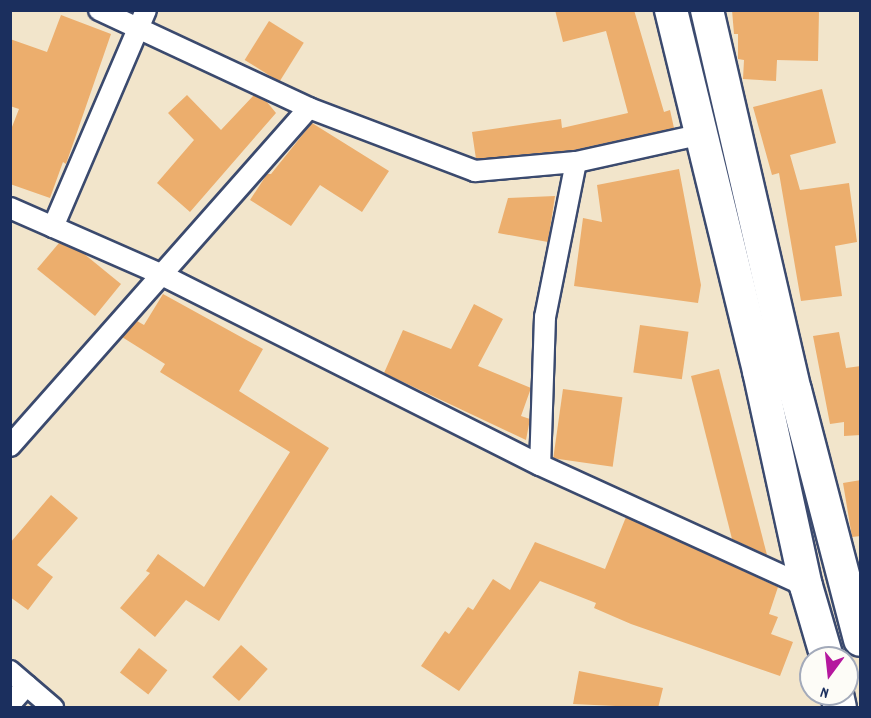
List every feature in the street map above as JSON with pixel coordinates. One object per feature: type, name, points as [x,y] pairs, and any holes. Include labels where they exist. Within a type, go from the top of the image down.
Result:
[{"type":"highway","points":[[671,10],[702,134],[806,586],[824,646]]},
{"type":"highway","points":[[707,10],[792,378],[861,640]]},
{"type":"street","points":[[99,10],[143,20],[309,108],[475,171],[576,162],[702,134]]},
{"type":"street","points":[[53,226],[143,20]]},
{"type":"street","points":[[10,446],[309,108]]},
{"type":"street","points":[[540,465],[545,317],[576,162]]},
{"type":"street","points":[[10,208],[160,274],[540,465],[806,586]]},
{"type":"street","points":[[10,671],[53,708]]},
{"type":"street","points":[[10,704],[27,685]]},
{"type":"building","points":[[555,10],[634,10],[664,112],[670,110],[674,128],[574,150],[476,159],[472,132],[561,119],[562,128],[628,113],[606,31],[563,42]]},
{"type":"building","points":[[732,10],[819,10],[818,61],[777,60],[776,81],[743,79],[744,60],[738,59],[738,34],[734,34]]},
{"type":"building","points":[[61,15],[111,34],[66,164],[63,162],[50,198],[10,184],[10,132],[19,109],[10,106],[10,39],[47,52]]},
{"type":"building","points":[[269,21],[304,43],[279,82],[245,60]]},
{"type":"building","points":[[822,89],[836,143],[790,155],[800,190],[849,183],[857,242],[835,246],[842,296],[801,301],[779,173],[772,175],[753,107]]},
{"type":"building","points":[[187,95],[221,130],[254,95],[267,102],[276,113],[190,212],[157,183],[194,140],[168,113]]},
{"type":"building","points":[[312,123],[389,171],[362,212],[320,185],[291,226],[250,200],[267,174],[271,174]]},
{"type":"building","points":[[679,169],[701,285],[698,303],[574,286],[583,218],[602,222],[597,185]]},
{"type":"building","points":[[555,196],[548,242],[498,233],[508,198]]},
{"type":"building","points":[[59,243],[83,253],[121,284],[95,316],[37,269]]},
{"type":"building","points":[[163,294],[263,349],[239,391],[329,448],[219,621],[186,600],[155,637],[120,608],[150,573],[146,571],[158,554],[204,587],[290,452],[160,372],[165,364],[122,337],[137,321],[144,325]]},
{"type":"building","points":[[474,304],[503,319],[478,366],[531,388],[521,416],[530,419],[526,440],[384,373],[403,330],[451,349]]},
{"type":"building","points":[[640,325],[689,332],[682,379],[633,373]]},
{"type":"building","points":[[839,332],[846,368],[861,366],[861,435],[844,436],[844,422],[830,424],[813,336]]},
{"type":"building","points":[[719,369],[767,555],[732,539],[691,376]]},
{"type":"building","points":[[563,389],[622,397],[613,467],[553,458]]},
{"type":"building","points":[[861,480],[861,536],[852,537],[843,483]]},
{"type":"building","points":[[51,495],[78,518],[37,565],[53,577],[28,610],[10,597],[10,543]]},
{"type":"building","points":[[626,517],[778,587],[769,614],[778,617],[771,634],[793,642],[780,676],[631,624],[594,608],[596,603],[540,581],[459,691],[421,666],[445,631],[449,634],[468,607],[473,610],[493,579],[510,590],[535,542],[605,569]]},
{"type":"building","points":[[241,645],[268,669],[239,701],[212,677]]},
{"type":"building","points":[[139,648],[167,670],[148,695],[120,672]]},
{"type":"building","points":[[579,671],[663,688],[658,708],[573,704]]}]
